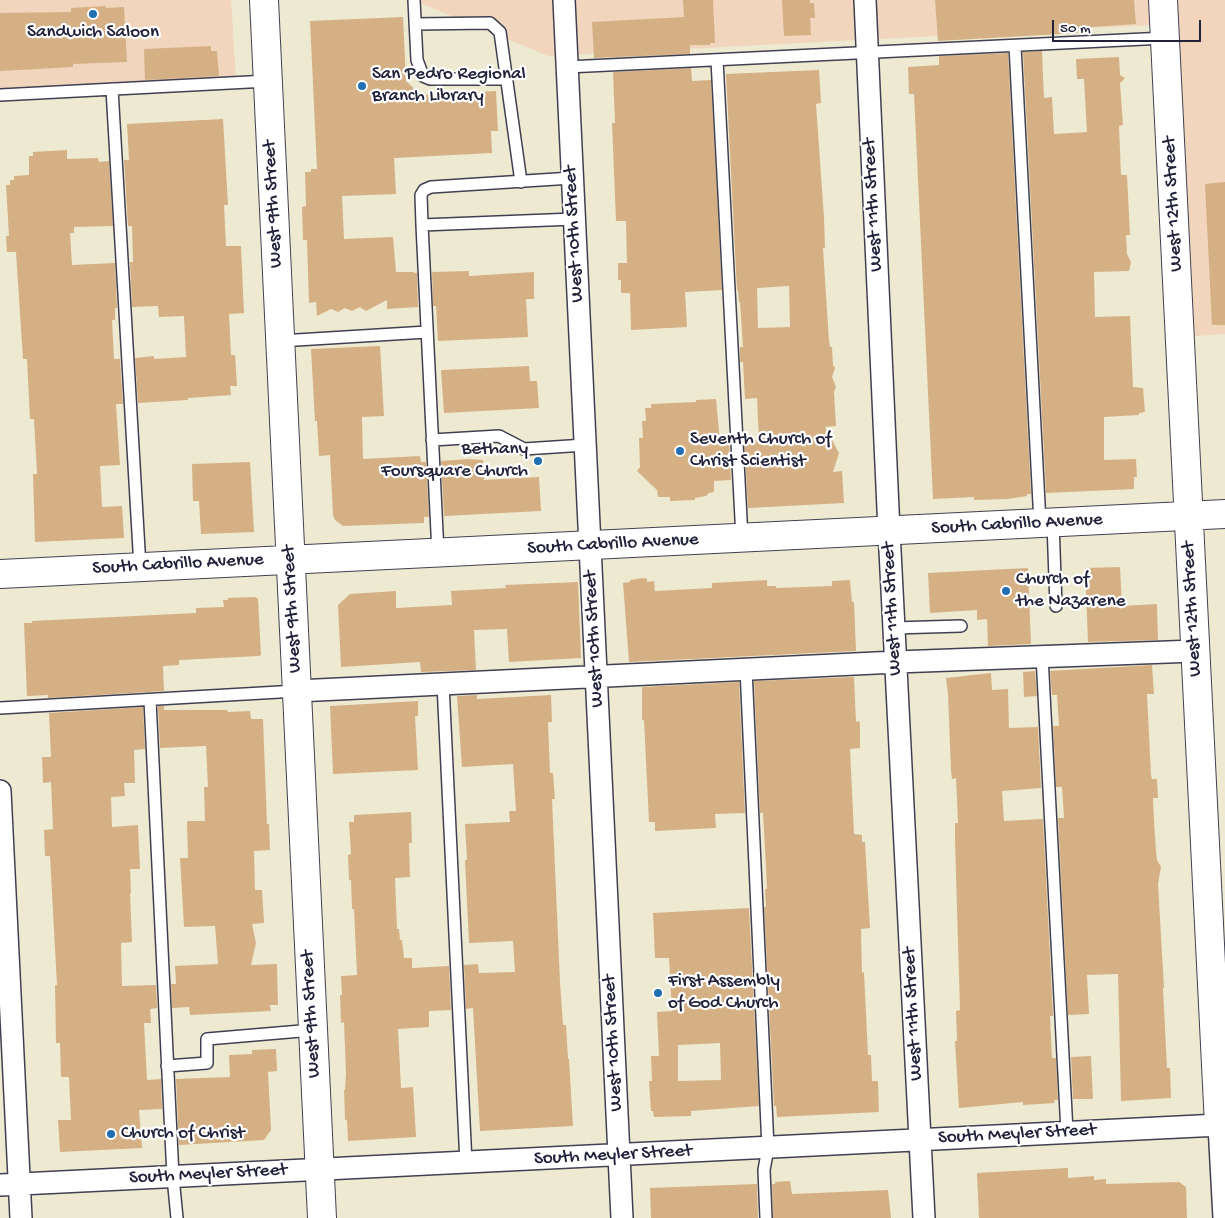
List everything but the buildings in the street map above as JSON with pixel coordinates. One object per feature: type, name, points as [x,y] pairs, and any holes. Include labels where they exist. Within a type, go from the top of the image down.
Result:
[{"type":"street","name":"West 9th Street","points":[[264,0],[322,1218]]},
{"type":"street","name":"West 10th Street","points":[[564,0],[622,1218]]},
{"type":"street","name":"West 11th Street","points":[[865,0],[889,531],[924,1218]]},
{"type":"street","name":"West 12th Street","points":[[1163,0],[1195,651],[1222,1125],[1224,1218]]},
{"type":"street","name":"South Cabrillo Avenue","points":[[0,574],[1225,514]]},
{"type":"street","points":[[297,691],[896,662],[1195,651]]},
{"type":"street","points":[[0,791],[10,1184],[21,1218]]},
{"type":"street","name":"South Meyler Street","points":[[10,1184],[619,1156],[1222,1125]]},
{"type":"lane","points":[[414,0],[416,60],[418,68],[426,78],[506,79]]},
{"type":"lane","points":[[415,24],[486,22],[493,24],[500,32],[521,182]]},
{"type":"lane","points":[[567,67],[1165,38]]},
{"type":"lane","points":[[1015,46],[1046,523],[1056,606]]},
{"type":"lane","points":[[717,60],[742,539]]},
{"type":"lane","points":[[0,95],[268,81]]},
{"type":"lane","points":[[112,89],[140,567]]},
{"type":"lane","points":[[438,553],[421,195],[424,190],[431,188],[572,178]]},
{"type":"lane","points":[[422,224],[574,219]]},
{"type":"lane","points":[[280,341],[427,332]]},
{"type":"lane","points":[[432,440],[499,436],[524,449],[585,445]]},
{"type":"lane","points":[[894,628],[961,626]]},
{"type":"lane","points":[[1042,656],[1067,1132]]},
{"type":"lane","points":[[746,670],[768,1148],[764,1170],[766,1218]]},
{"type":"lane","points":[[443,684],[466,1163]]},
{"type":"lane","points":[[0,708],[297,691]]},
{"type":"lane","points":[[150,700],[173,1177],[177,1218]]},
{"type":"lane","points":[[168,1066],[208,1063],[207,1039],[313,1030]]},
{"type":"shaded area","points":[[0,0],[231,0],[236,80],[0,91]]},
{"type":"shaded area","points":[[413,0],[1225,0],[1225,334],[1168,338],[1150,25],[548,56]]},
{"type":"place","name":"Sandwich Saloon","points":[[93,14]]},
{"type":"place","name":"San Pedro Regional Branch Library","points":[[362,86]]},
{"type":"place","name":"Seventh Church of Christ Scientist","points":[[680,451]]},
{"type":"place","name":"Bethany Foursquare Church","points":[[538,461]]},
{"type":"place","name":"Church of the Nazarene","points":[[1006,591]]},
{"type":"place","name":"First Assembly of God Church","points":[[658,993]]},
{"type":"place","name":"Church of Christ","points":[[111,1134]]}]
